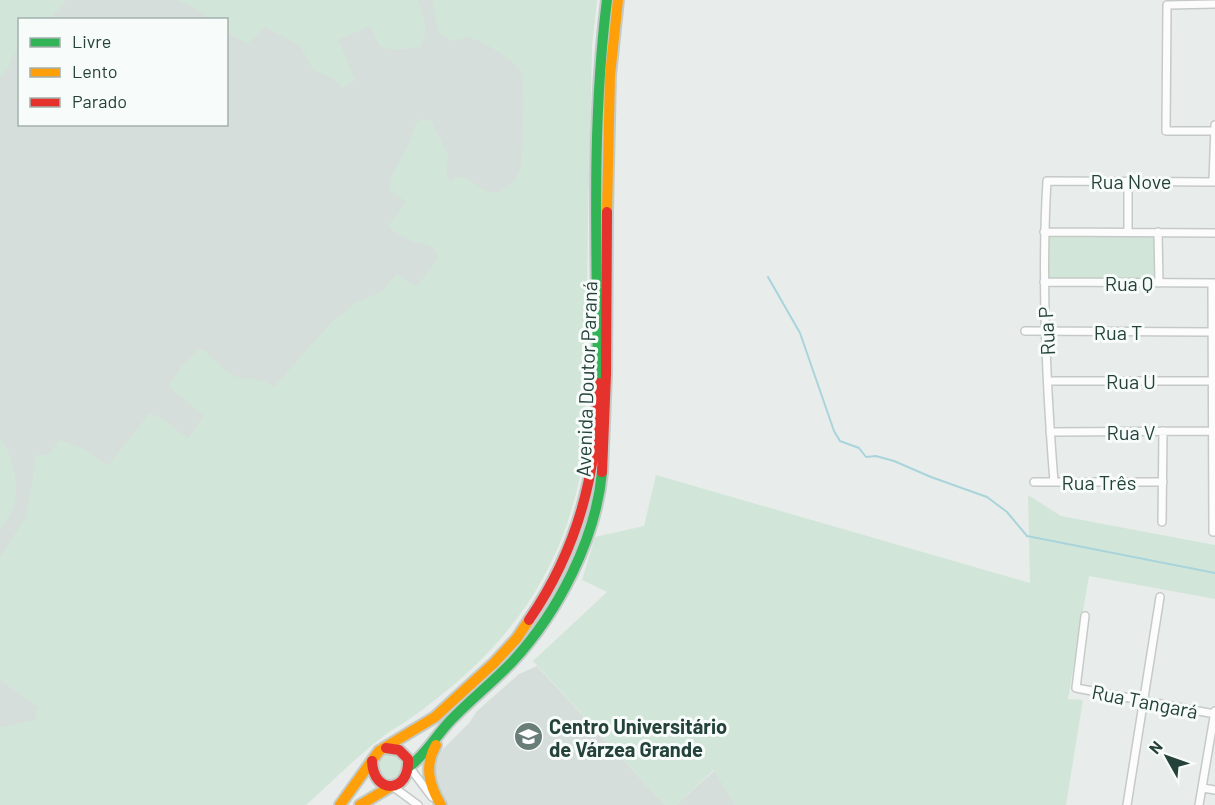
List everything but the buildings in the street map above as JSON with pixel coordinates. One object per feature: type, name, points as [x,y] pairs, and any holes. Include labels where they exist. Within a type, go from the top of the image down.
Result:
[{"type":"main road","name":"Avenida Doutor Paraná","points":[[386,748],[435,717],[494,663],[517,638],[543,600],[561,566],[577,525],[591,477],[598,395],[596,156],[602,39],[607,0]]},
{"type":"main road","name":"Avenida Doutor Paraná","points":[[410,767],[446,725],[502,674],[530,640],[562,592],[593,515],[601,484],[607,402],[608,147],[612,41],[618,0]]},
{"type":"main road","points":[[441,805],[430,783],[427,765],[432,751],[471,702]]},
{"type":"main road","points":[[340,805],[379,751],[386,748],[399,750],[408,759],[410,767],[406,779],[360,805]]},
{"type":"main road","points":[[372,761],[374,778],[379,783],[391,787]]},
{"type":"street","points":[[1215,4],[1167,5],[1166,131],[1215,131]]},
{"type":"street","points":[[1214,182],[1215,125]]},
{"type":"street","name":"Rua Nove","points":[[1047,181],[1214,182]]},
{"type":"street","name":"Rua P","points":[[1047,181],[1044,232],[1045,332],[1054,482]]},
{"type":"street","points":[[1128,181],[1128,232]]},
{"type":"street","points":[[1044,232],[1215,233]]},
{"type":"street","points":[[1158,232],[1159,283]]},
{"type":"street","name":"Rua Q","points":[[1044,282],[1214,283]]},
{"type":"street","points":[[1214,283],[1212,332],[1214,532]]},
{"type":"street","name":"Rua T","points":[[1025,331],[1212,332]]},
{"type":"street","name":"Rua U","points":[[1049,381],[1213,381]]},
{"type":"street","points":[[1162,522],[1164,431]]},
{"type":"street","name":"Rua V","points":[[1050,432],[1213,431]]},
{"type":"street","name":"Rua Três","points":[[1034,482],[1163,482]]},
{"type":"street","points":[[1127,805],[1160,597]]},
{"type":"street","name":"Rua Tangará","points":[[1085,616],[1076,688],[1143,702],[1215,712]]},
{"type":"street","points":[[1199,805],[1215,712]]},
{"type":"street","points":[[410,767],[441,805]]},
{"type":"street","points":[[391,787],[418,805]]},
{"type":"street","points":[[1203,788],[1215,790]]},
{"type":"shaded area","points":[[0,0],[597,0],[592,44],[589,187],[60,699],[0,774]]},
{"type":"shaded area","name":"Centro Universitário de Várzea Grande","points":[[537,666],[665,805],[447,805],[439,797],[434,772],[440,752],[469,723],[477,711],[519,674]]},
{"type":"shaded area","name":"Centro Universitário de Várzea Grande","points":[[715,770],[735,805],[676,805]]},
{"type":"green space","points":[[0,0],[66,0],[51,18],[18,18],[18,50],[10,60],[9,67],[0,77]]},
{"type":"green space","points":[[177,0],[418,0],[425,24],[425,36],[420,47],[393,50],[380,46],[371,26],[338,39],[355,80],[343,88],[333,78],[314,70],[300,45],[265,27],[247,44],[228,33],[228,18],[209,18],[196,8]]},
{"type":"green space","points":[[432,0],[597,0],[590,91],[583,458],[569,519],[538,587],[495,646],[469,672],[440,697],[375,743],[306,805],[0,805],[0,727],[35,720],[38,707],[0,680],[0,557],[26,517],[35,456],[49,454],[60,440],[86,450],[108,466],[149,414],[160,417],[188,439],[204,416],[169,386],[181,367],[198,350],[204,350],[234,376],[261,381],[274,387],[332,322],[356,303],[383,291],[397,274],[416,287],[438,259],[431,246],[409,240],[388,227],[406,202],[389,189],[393,173],[408,146],[417,122],[422,119],[431,121],[448,155],[446,177],[451,182],[456,177],[464,178],[494,193],[509,187],[519,173],[523,139],[522,74],[507,58],[483,43],[468,38],[453,41],[439,33]]},
{"type":"green space","points":[[1046,236],[1157,236],[1156,280],[1045,280]]},
{"type":"green space","points":[[0,438],[10,458],[16,491],[14,506],[0,529]]},
{"type":"green space","points":[[656,475],[1030,583],[1028,495],[1061,516],[1215,545],[1215,599],[1089,576],[1068,699],[1083,700],[1066,805],[735,805],[714,770],[676,805],[665,805],[533,661],[607,592],[582,580],[595,537],[644,526]]},
{"type":"green space","points":[[390,753],[400,757],[404,767],[400,777],[390,781],[380,777],[376,767],[380,757]]},
{"type":"waterway","points":[[768,277],[800,333],[834,431],[840,441],[859,448],[866,457],[876,456],[894,461],[987,497],[1007,512],[1027,536],[1215,573]]},
{"type":"traffic: fast","points":[[598,383],[597,143],[607,0]]},
{"type":"traffic: fast","points":[[410,766],[450,721],[513,661],[545,620],[572,573],[583,548],[592,523],[602,472]]},
{"type":"traffic: slow","points":[[607,212],[610,75],[618,0]]},
{"type":"traffic: slow","points":[[340,805],[379,751],[435,717],[494,663],[517,638],[529,620]]},
{"type":"traffic: slow","points":[[436,745],[429,768],[433,790],[441,805]]},
{"type":"traffic: slow","points":[[360,805],[390,787]]},
{"type":"traffic: jam","points":[[602,472],[606,374],[607,212]]},
{"type":"traffic: jam","points":[[529,620],[561,565],[582,507],[595,446],[598,383]]},
{"type":"traffic: jam","points":[[372,761],[378,780],[384,785],[398,784],[407,771],[408,759],[399,750],[386,748]]},
{"type":"place","name":"Centro Universitário de Várzea Grande","points":[[528,737]]}]
